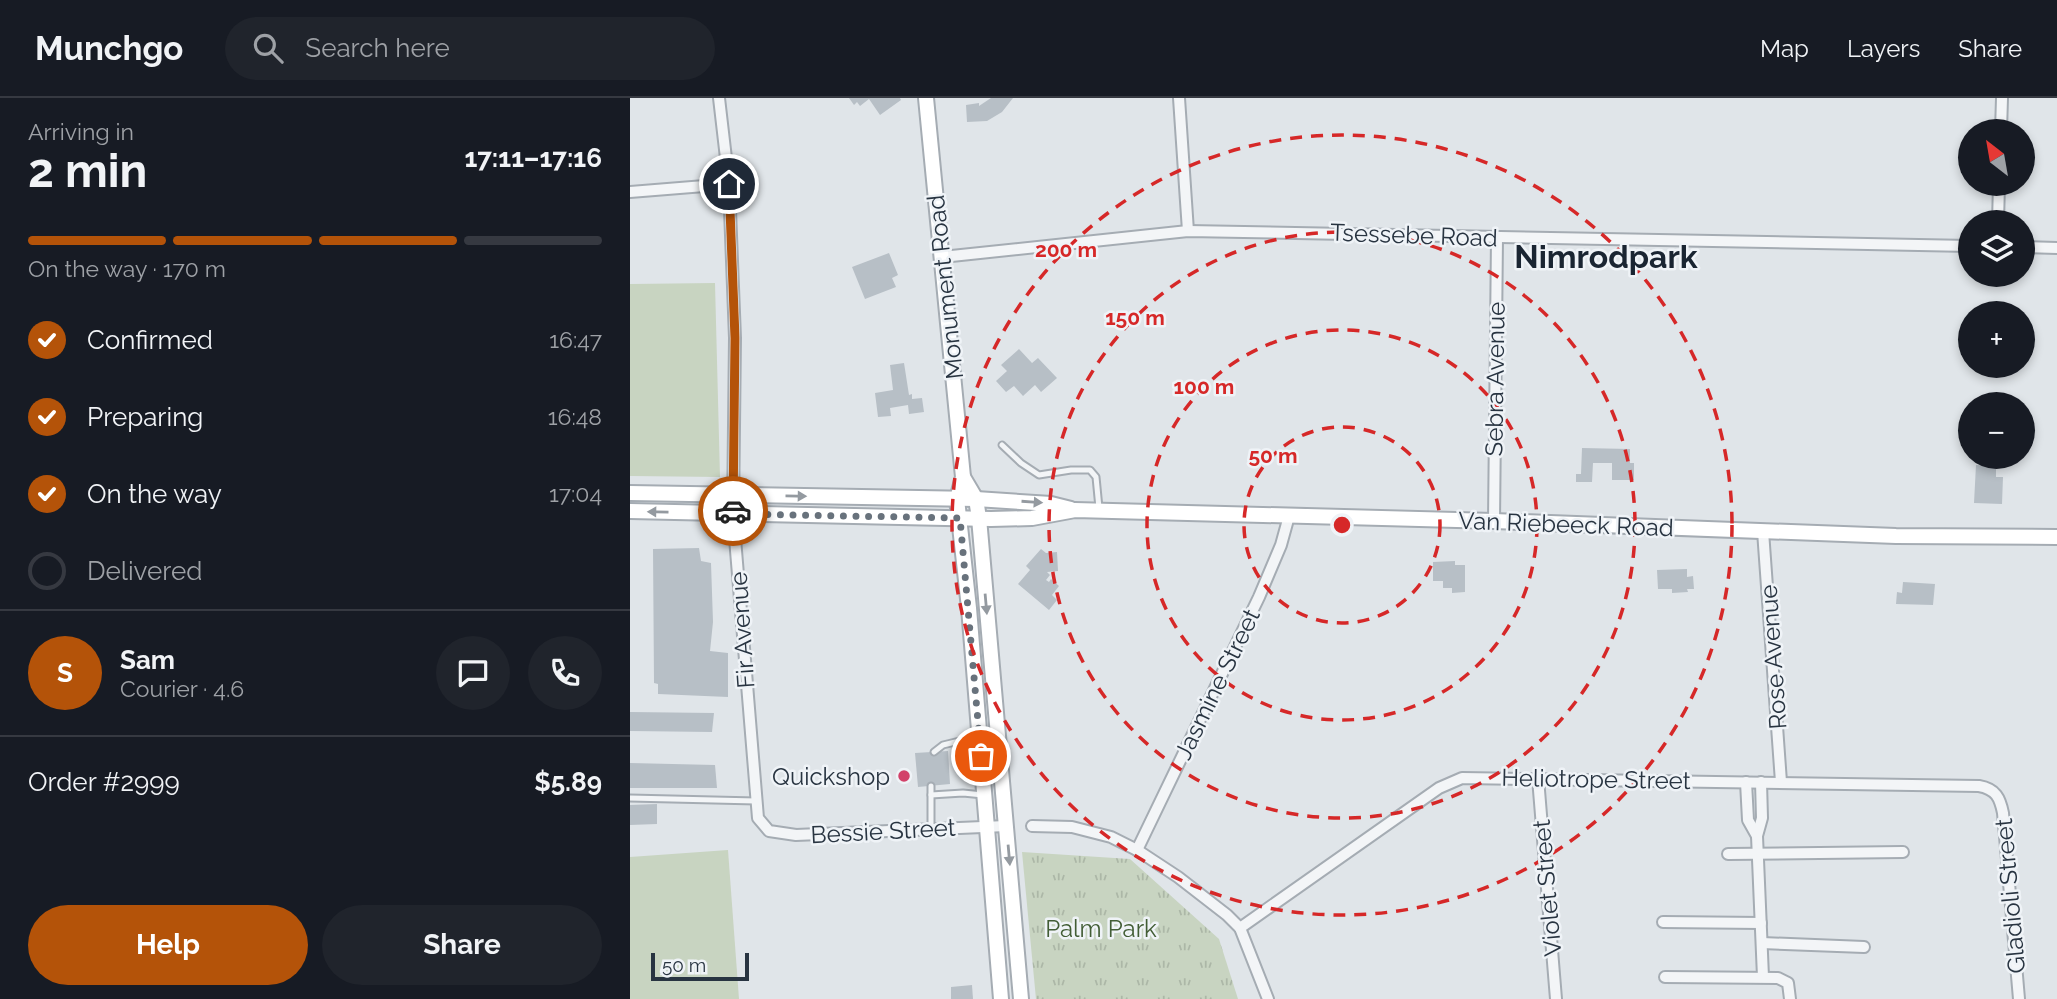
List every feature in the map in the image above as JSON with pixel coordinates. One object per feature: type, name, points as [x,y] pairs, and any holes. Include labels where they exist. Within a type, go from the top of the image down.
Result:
[{"type":"street","name":"Fir Avenue","points":[[719,98],[729,184],[735,338],[733,514],[757,812],[762,825]]},
{"type":"street","name":"Monument Road","points":[[926,98],[963,477],[957,499],[1001,999]]},
{"type":"street","points":[[1179,98],[1188,231]]},
{"type":"street","points":[[2001,119],[2002,98]]},
{"type":"street","points":[[630,192],[729,184]]},
{"type":"street","name":"Tsessebe Road","points":[[942,257],[1188,231],[1958,246]]},
{"type":"street","name":"Sebra Avenue","points":[[1494,521],[1497,238]]},
{"type":"street","points":[[2035,247],[2057,248]]},
{"type":"street","name":"Monument Road","points":[[963,477],[976,499],[979,518],[1021,999]]},
{"type":"street","name":"Van Riebeeck Road","points":[[630,493],[976,499],[1051,504],[1075,510],[1099,511],[1494,521],[1896,536],[2057,537]]},
{"type":"street","name":"Van Riebeeck Road","points":[[630,511],[1032,518],[1075,510]]},
{"type":"street","name":"Jasmine Street","points":[[1137,850],[1259,597],[1281,545],[1289,516]]},
{"type":"street","name":"Rose Avenue","points":[[1763,531],[1781,782]]},
{"type":"street","name":"Heliotrope Street","points":[[1240,928],[1450,782],[1472,777],[1979,786],[1997,794]]},
{"type":"street","name":"Violet Street","points":[[1538,778],[1556,999]]},
{"type":"street","points":[[1746,782],[1748,820],[1757,836]]},
{"type":"street","points":[[1761,782],[1762,818],[1757,836],[1763,977]]},
{"type":"street","name":"Gladioli Street","points":[[1997,794],[2005,826],[2019,999]]},
{"type":"street","name":"Bessie Street","points":[[762,825],[779,834],[796,835],[1006,826]]},
{"type":"street","points":[[1032,825],[1087,830],[1111,837],[1137,850],[1178,877],[1240,928],[1268,999]]},
{"type":"street","points":[[1728,854],[1903,852]]},
{"type":"street","points":[[1663,922],[1761,923]]},
{"type":"street","points":[[1762,943],[1864,947]]},
{"type":"street","points":[[1665,977],[1763,977],[1784,980],[1790,988],[1790,999]]},
{"type":"lane","points":[[1002,445],[1039,475],[1090,470],[1096,477],[1099,511]]},
{"type":"lane","points":[[934,752],[943,746],[979,737]]},
{"type":"lane","points":[[931,786],[931,829]]},
{"type":"lane","points":[[931,795],[984,794]]},
{"type":"lane","points":[[630,798],[756,801]]},
{"type":"green space","points":[[715,283],[720,477],[630,476],[630,284]]},
{"type":"green space","points":[[728,850],[739,999],[630,999],[630,857]]},
{"type":"green space","name":"Palm Park","points":[[1022,852],[1130,859],[1219,939],[1238,999],[1036,999]]},
{"type":"building","points":[[849,98],[901,100],[880,115],[869,99],[860,106],[857,102],[854,105]]},
{"type":"building","points":[[991,98],[1013,98],[1002,112],[987,121],[967,122],[966,105],[979,103],[979,106]]},
{"type":"building","points":[[889,253],[898,275],[892,278],[896,287],[865,299],[852,267]]},
{"type":"building","points":[[1019,349],[1032,363],[1038,358],[1057,378],[1041,392],[1035,385],[1023,396],[1014,386],[1006,392],[996,381],[1007,371],[1001,365]]},
{"type":"building","points":[[904,363],[909,395],[912,394],[912,399],[922,398],[924,412],[909,414],[908,405],[890,408],[891,416],[878,417],[875,393],[893,390],[890,365]]},
{"type":"building","points":[[1582,448],[1630,449],[1630,463],[1634,463],[1634,480],[1612,480],[1612,463],[1593,463],[1592,482],[1576,482],[1576,474],[1581,474]]},
{"type":"building","points":[[1976,469],[1996,469],[1996,477],[2003,477],[2002,504],[1974,503]]},
{"type":"building","points":[[699,548],[701,561],[711,563],[713,622],[710,651],[728,653],[728,697],[658,694],[658,684],[654,683],[653,549]]},
{"type":"building","points":[[1041,549],[1046,553],[1057,552],[1058,571],[1047,572],[1050,575],[1046,580],[1049,582],[1051,579],[1059,586],[1052,595],[1057,600],[1049,610],[1018,584],[1030,570],[1026,566]]},
{"type":"building","points":[[1455,561],[1455,565],[1465,565],[1465,592],[1452,593],[1452,588],[1443,588],[1443,581],[1433,581],[1433,562]]},
{"type":"building","points":[[1687,569],[1687,577],[1693,576],[1694,589],[1672,593],[1672,589],[1658,589],[1657,570]]},
{"type":"building","points":[[1903,582],[1935,584],[1933,605],[1896,604],[1897,592],[1902,593]]},
{"type":"building","points":[[630,712],[714,713],[712,732],[630,731]]},
{"type":"building","points":[[948,751],[950,784],[918,787],[915,753]]},
{"type":"building","points":[[630,763],[715,765],[717,788],[630,788]]},
{"type":"building","points":[[657,804],[657,824],[630,825],[630,805]]},
{"type":"building","points":[[972,985],[973,999],[951,999],[951,987]]},
{"type":"way so far","points":[[733,511],[733,514],[960,518],[981,756]]},
{"type":"place","name":"Quickshop","points":[[904,776]]},
{"type":"district","name":"Nimrodpark","points":[[1606,256]]},
{"type":"route","points":[[729,184],[735,338],[733,511]]}]
